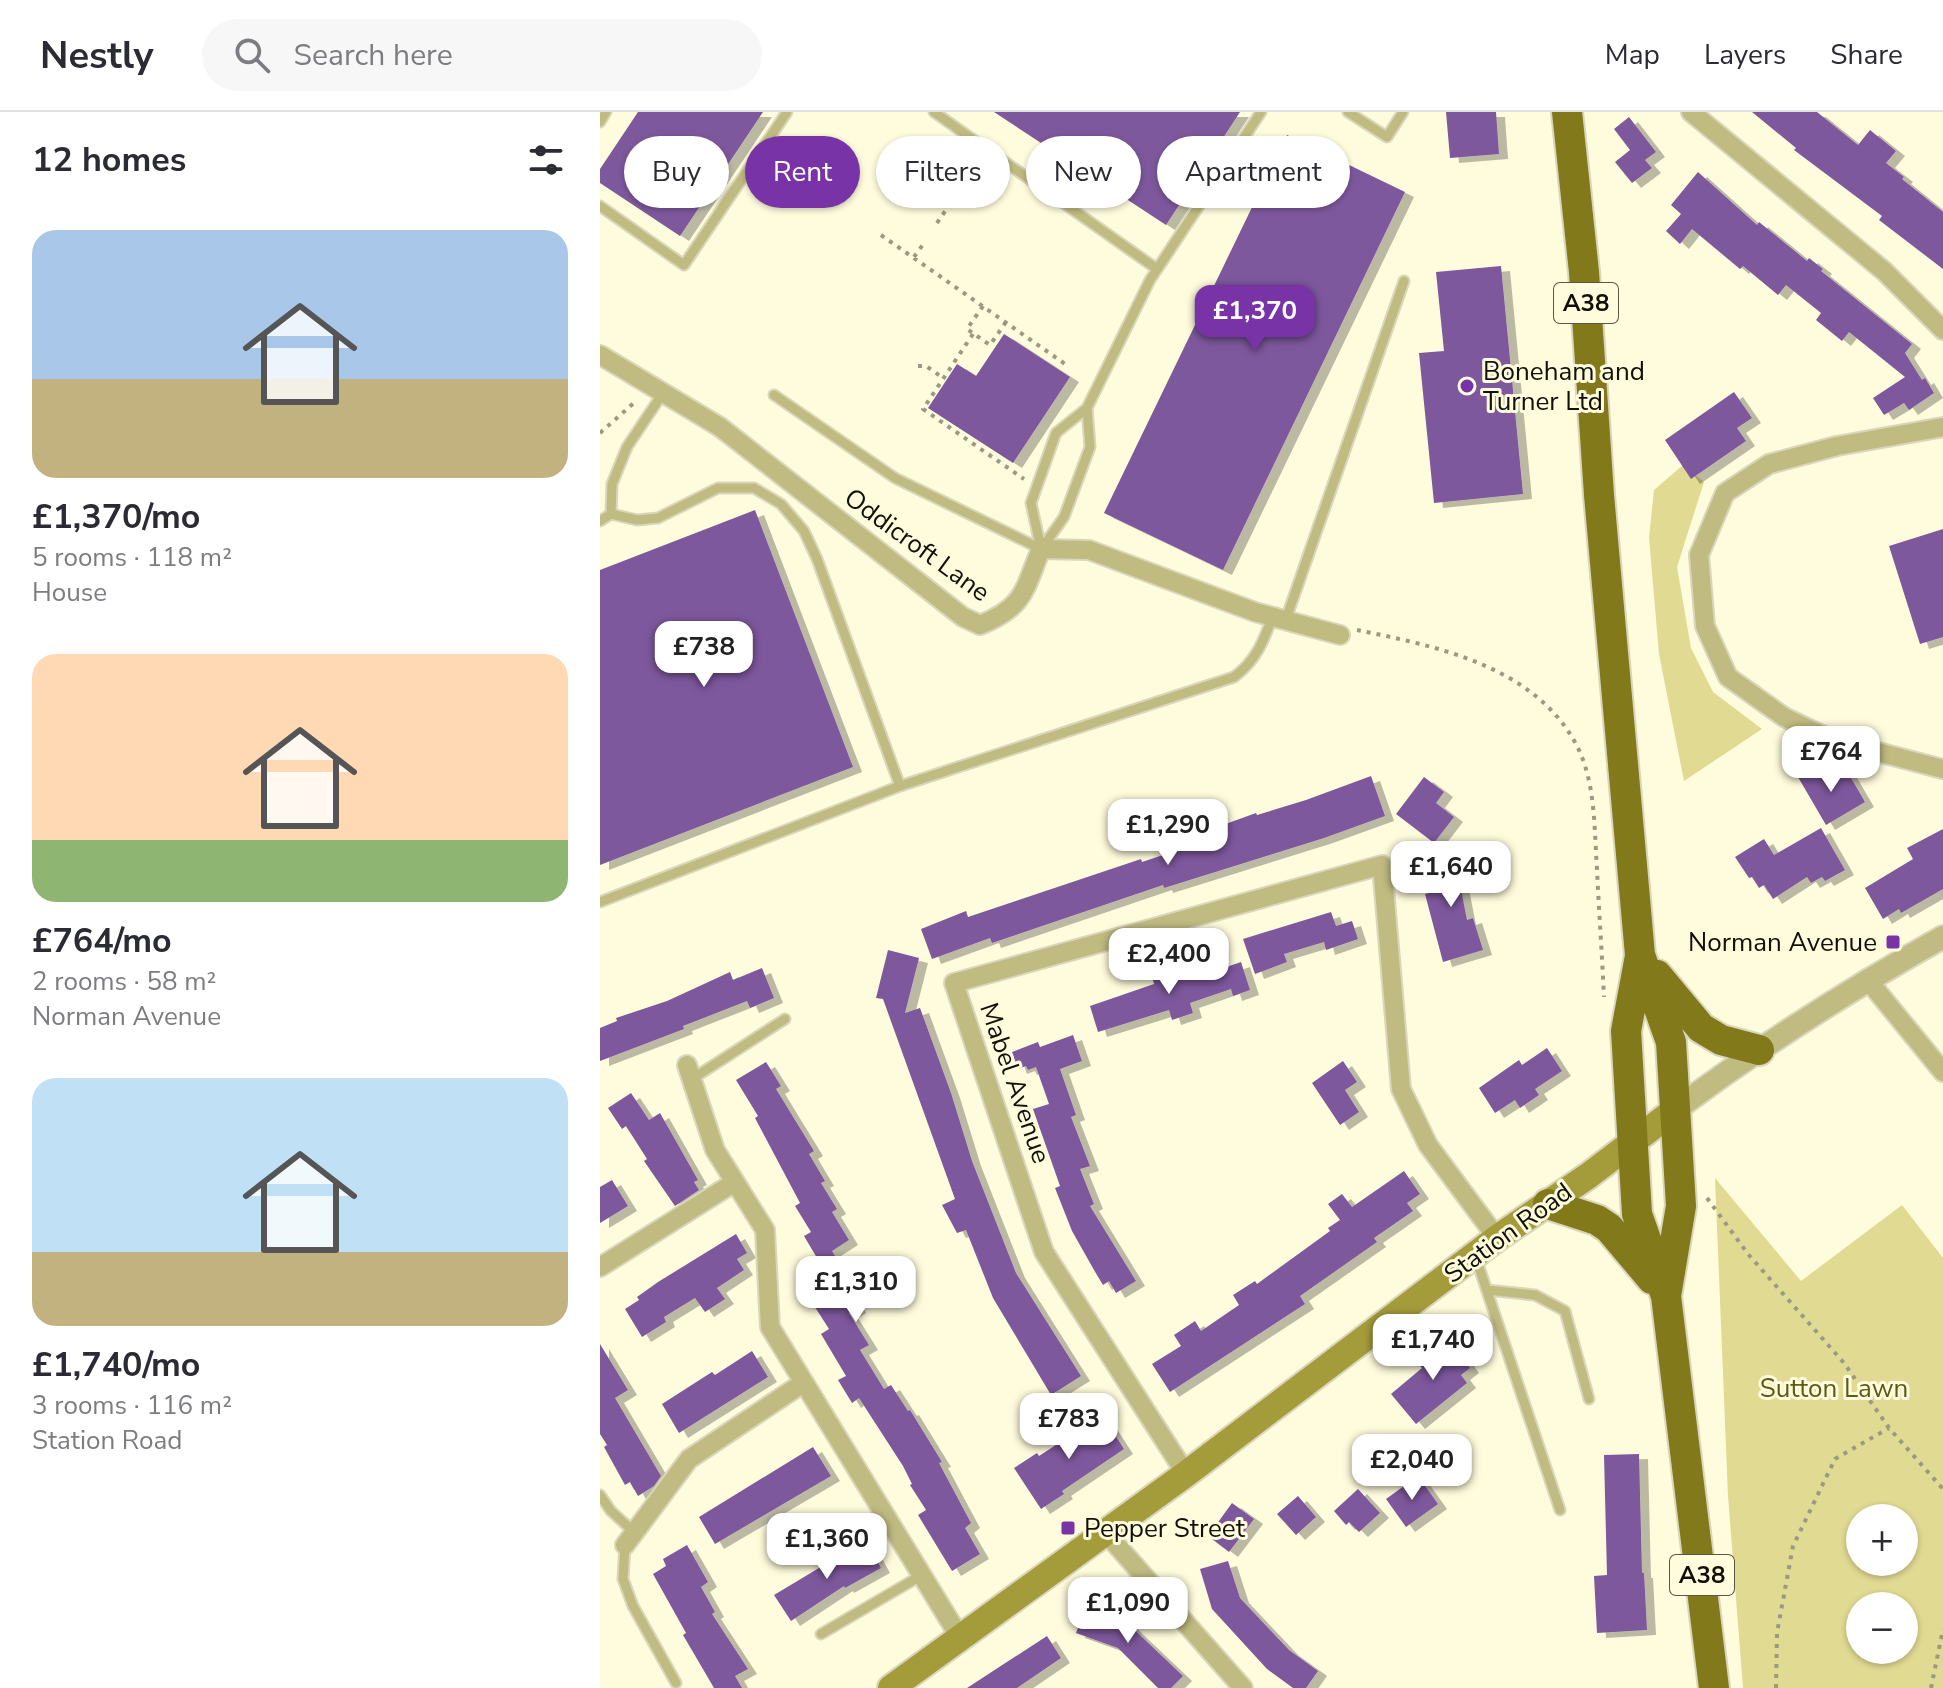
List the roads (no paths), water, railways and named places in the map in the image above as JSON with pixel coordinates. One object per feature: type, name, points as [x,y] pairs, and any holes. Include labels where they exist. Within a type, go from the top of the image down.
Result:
[{"type":"highway","name":"A38","points":[[1567,112],[1584,272],[1599,495],[1640,955],[1668,1030],[1675,1110],[1681,1206],[1666,1296]]},
{"type":"highway","name":"A38","points":[[1640,955],[1626,1031],[1637,1214],[1666,1296],[1714,1688]]},
{"type":"highway","points":[[1640,955],[1701,1028],[1721,1040],[1759,1050]]},
{"type":"highway","points":[[1548,1204],[1597,1220],[1609,1228],[1666,1296]]},
{"type":"main road","name":"Station Road","points":[[891,1688],[1186,1474],[1497,1238],[1675,1110]]},
{"type":"street","points":[[1691,112],[1884,271],[1943,330]]},
{"type":"street","name":"Oddicroft Lane","points":[[600,355],[720,427],[963,617],[980,625],[1000,617],[1019,602],[1041,549]]},
{"type":"street","points":[[1943,427],[1837,446],[1769,464],[1725,493],[1699,555],[1705,626],[1728,677],[1784,717],[1832,740],[1943,769]]},
{"type":"street","points":[[1041,549],[1089,550],[1280,618],[1340,635]]},
{"type":"street","name":"Mabel Avenue","points":[[1186,1474],[1044,1252],[954,983],[1382,865],[1401,1089],[1428,1145],[1497,1238]]},
{"type":"street","name":"Station Road","points":[[1675,1110],[1867,979],[1943,937]]},
{"type":"street","points":[[1867,979],[1943,1072]]},
{"type":"street","points":[[689,1072],[715,1150],[765,1230],[770,1327],[959,1636]]},
{"type":"street","points":[[600,1267],[735,1182]]},
{"type":"street","points":[[630,1538],[689,1459],[803,1383]]},
{"type":"street","points":[[1105,1532],[1243,1688]]},
{"type":"lane","points":[[600,122],[606,112]]},
{"type":"lane","points":[[600,206],[684,265],[787,112]]},
{"type":"lane","points":[[934,112],[1157,269]]},
{"type":"lane","points":[[1041,549],[1031,503],[1056,433],[1087,408],[1157,269],[1261,112]]},
{"type":"lane","points":[[1348,112],[1387,137],[1403,112]]},
{"type":"lane","points":[[600,902],[900,786],[1234,677],[1257,655],[1280,618],[1404,281]]},
{"type":"lane","points":[[611,514],[612,484],[627,447],[658,390]]},
{"type":"lane","points":[[774,395],[895,478],[1041,549]]},
{"type":"lane","points":[[1041,549],[1064,517],[1090,447],[1087,408]]},
{"type":"lane","points":[[600,521],[611,514],[637,520],[658,518],[718,488],[754,488],[781,504],[804,531],[817,559],[900,786]]},
{"type":"lane","points":[[689,1072],[785,1019]]},
{"type":"lane","points":[[1475,1255],[1560,1510]]},
{"type":"lane","points":[[1487,1290],[1535,1295],[1565,1311],[1589,1399]]},
{"type":"lane","points":[[600,1495],[630,1538],[623,1579],[633,1606],[676,1683]]},
{"type":"lane","points":[[821,1634],[922,1575]]},
{"type":"place","name":"Boneham and Turner Ltd","points":[[1467,386]]},
{"type":"place","name":"Norman Avenue","points":[[1893,942]]},
{"type":"place","name":"Pepper Street","points":[[1068,1528]]},
{"type":"park label","name":"Sutton Lawn","points":[[1834,1388]]}]
